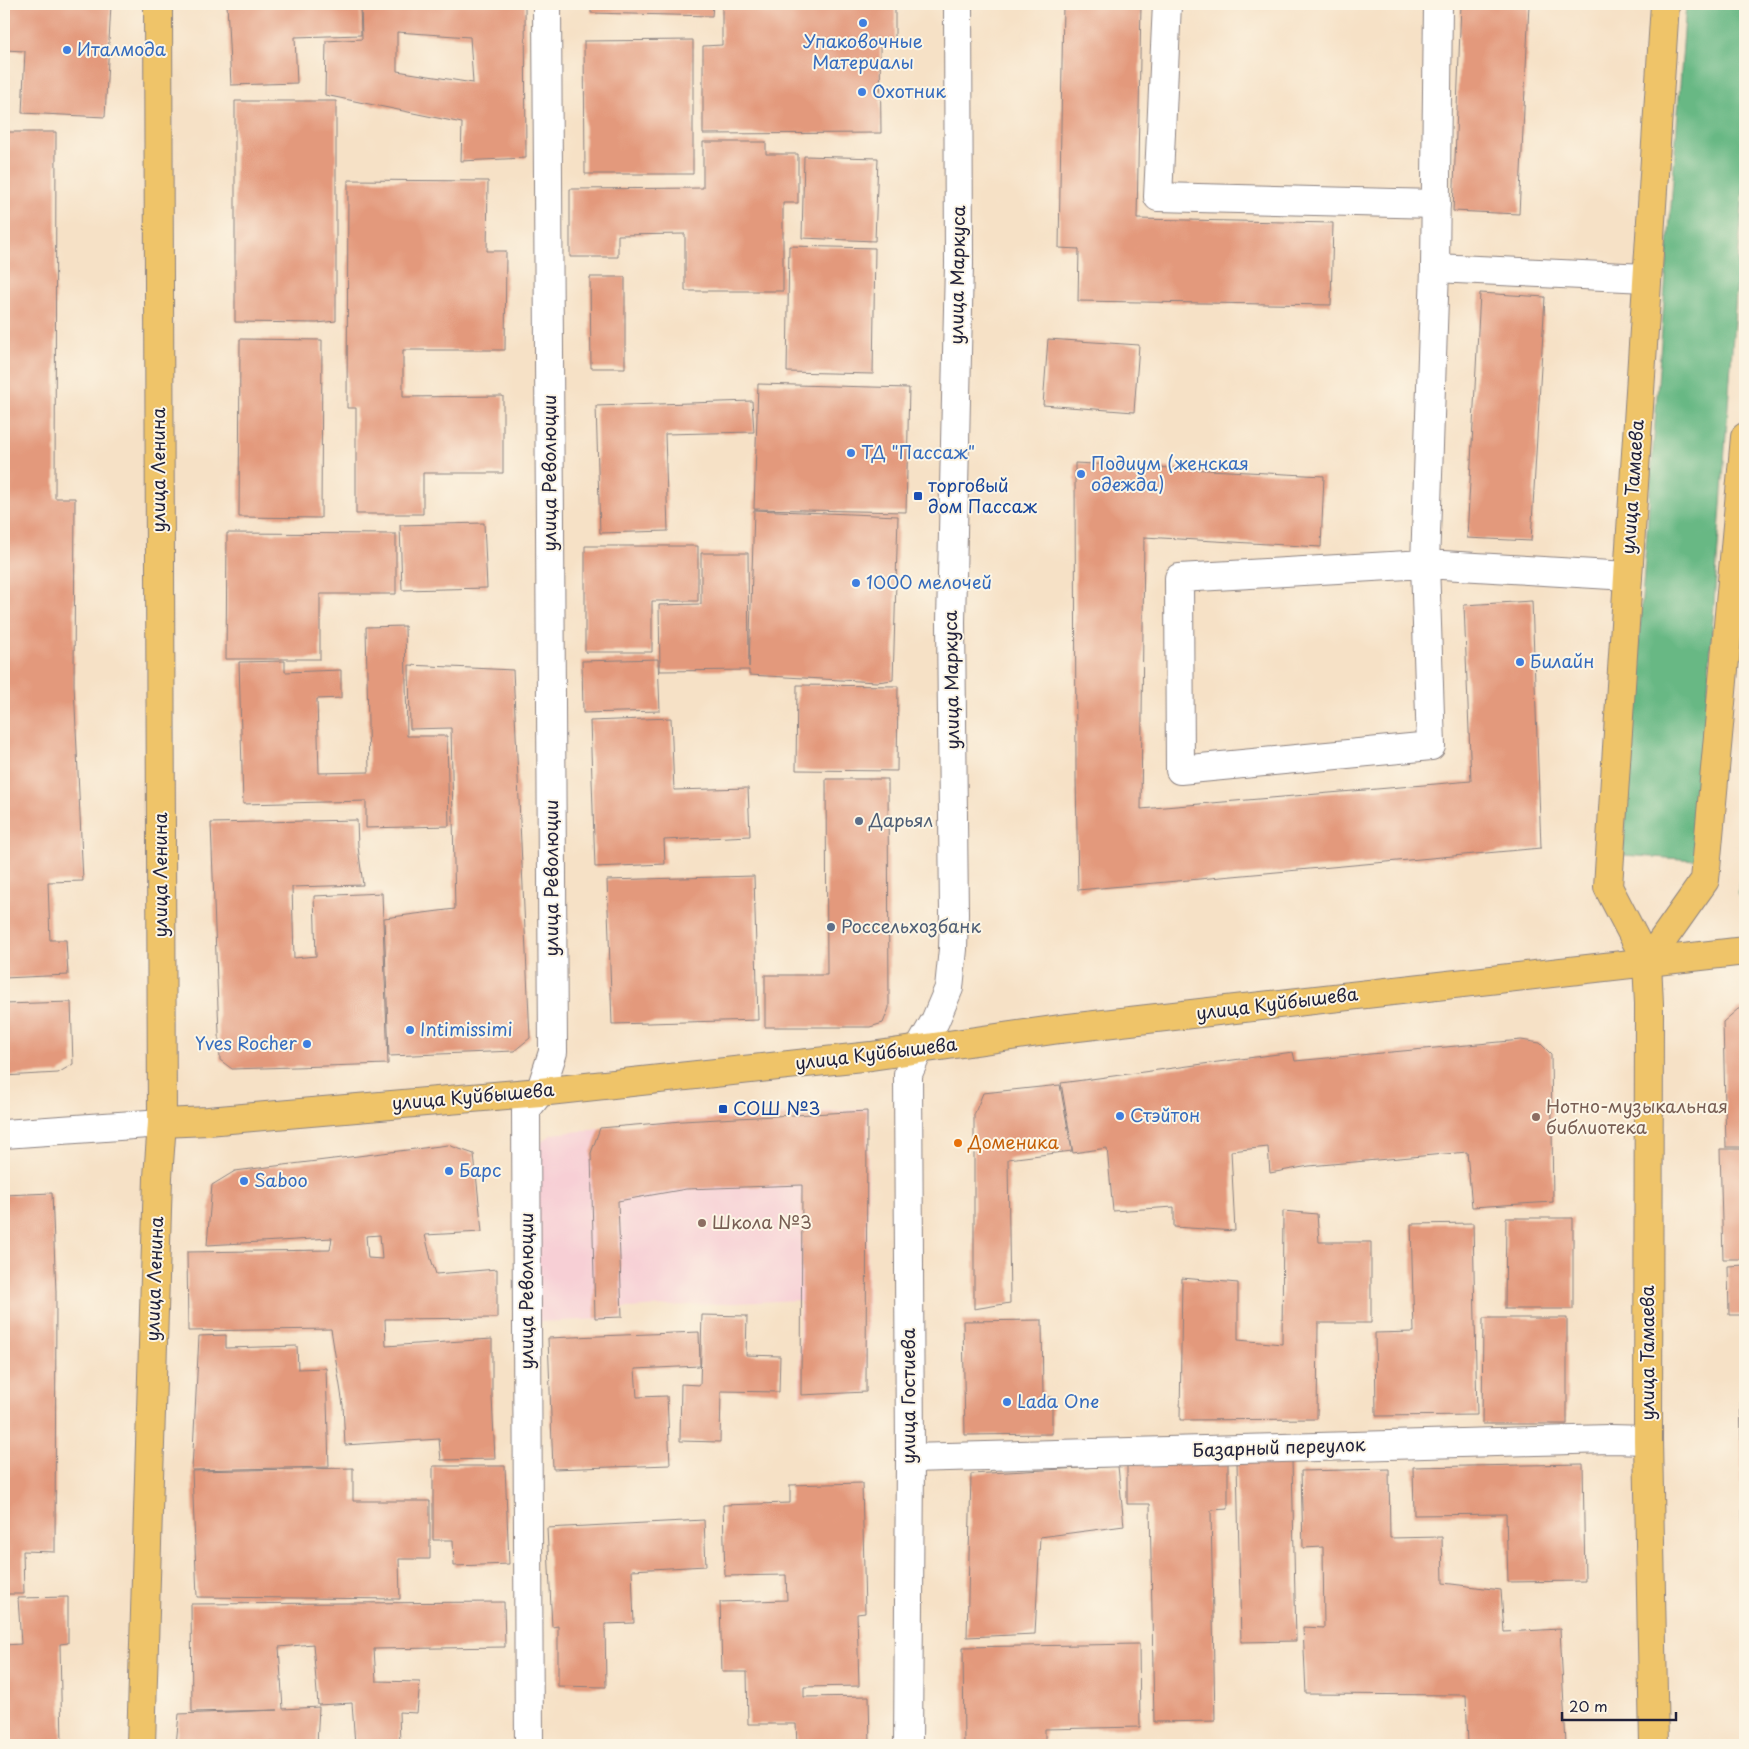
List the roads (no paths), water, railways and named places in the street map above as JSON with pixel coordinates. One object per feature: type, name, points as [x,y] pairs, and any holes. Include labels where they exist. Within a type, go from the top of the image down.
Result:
[{"type":"main road","name":"улица Ленина","points":[[141,1745],[158,1177],[162,1123],[158,4]]},
{"type":"main road","name":"улица Тамаева","points":[[1654,1745],[1648,1440],[1649,1004],[1646,962],[1608,887],[1665,4]]},
{"type":"main road","points":[[1646,962],[1705,880],[1745,437]]},
{"type":"main road","name":"улица Куйбышева","points":[[162,1123],[208,1121],[540,1092],[919,1050],[1060,1029],[1745,950]]},
{"type":"street","name":"улица Революции","points":[[529,1745],[526,1110],[540,1092],[553,1052],[547,4]]},
{"type":"street","name":"улица Маркуса","points":[[919,1050],[935,1021],[948,988],[953,949],[954,851],[951,622],[959,264],[958,4]]},
{"type":"street","points":[[1167,4],[1158,197],[1436,204]]},
{"type":"street","points":[[1438,4],[1435,268],[1425,564],[1431,746],[1180,770],[1179,578],[1425,564],[1628,576]]},
{"type":"street","points":[[1435,268],[1646,278]]},
{"type":"street","name":"улица Гостиева","points":[[908,1745],[910,1458],[908,1074],[919,1050]]},
{"type":"street","name":"улица Куйбышева","points":[[4,1134],[162,1123]]},
{"type":"street","name":"Базарный переулок","points":[[910,1458],[1610,1439],[1648,1440]]},
{"type":"place","name":"Упаковочные Материалы","points":[[863,23]]},
{"type":"place","name":"Италмода","points":[[67,50]]},
{"type":"place","name":"Охотник","points":[[862,92]]},
{"type":"place","name":"ТД \"Пассаж\"","points":[[851,453]]},
{"type":"place","name":"Подиум (женская одежда)","points":[[1081,474]]},
{"type":"place","name":"торговый дом Пассаж","points":[[918,496]]},
{"type":"place","name":"1000 мелочей","points":[[856,583]]},
{"type":"place","name":"Билайн","points":[[1520,662]]},
{"type":"place","name":"Дарьял","points":[[859,821]]},
{"type":"place","name":"Россельхозбанк","points":[[831,927]]},
{"type":"place","name":"Intimissimi","points":[[410,1030]]},
{"type":"place","name":"Yves Rocher","points":[[307,1044]]},
{"type":"place","name":"СОШ №3","points":[[723,1109]]},
{"type":"place","name":"Стэйтон","points":[[1120,1116]]},
{"type":"place","name":"Нотно-музыкальная библиотека","points":[[1536,1117]]},
{"type":"place","name":"Доменика","points":[[958,1143]]},
{"type":"place","name":"Барс","points":[[449,1171]]},
{"type":"place","name":"Saboo","points":[[244,1181]]},
{"type":"place","name":"Школа №3","points":[[702,1223]]},
{"type":"place","name":"Lada One","points":[[1007,1402]]}]
